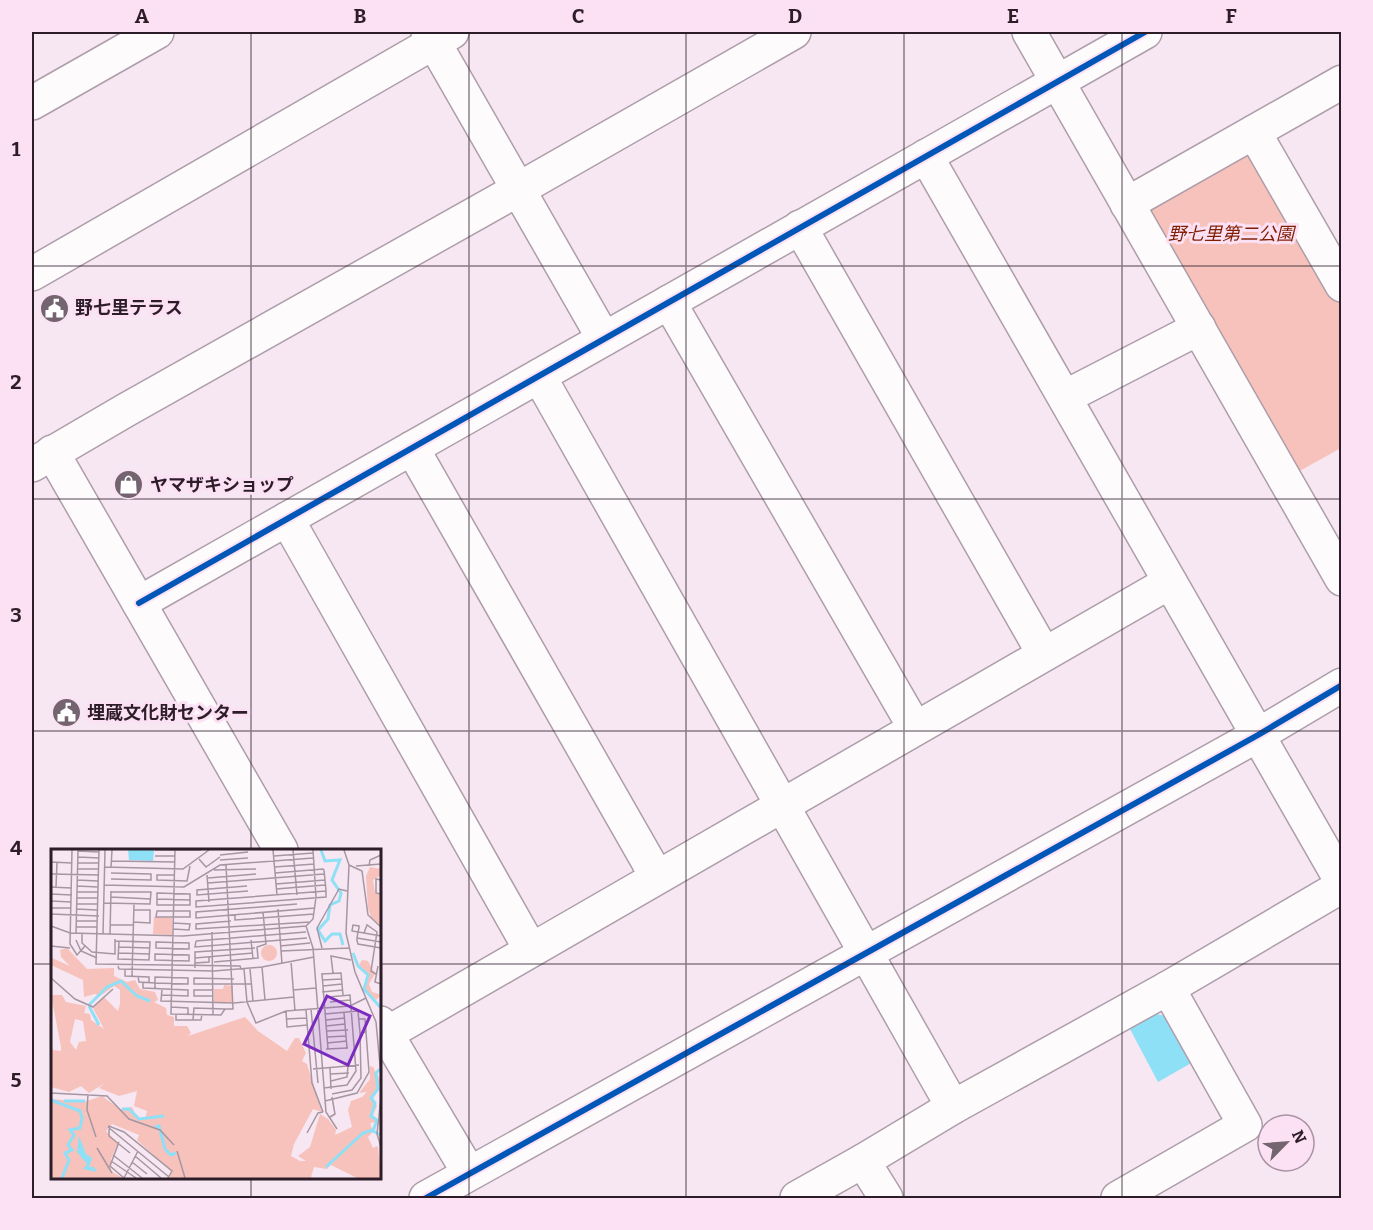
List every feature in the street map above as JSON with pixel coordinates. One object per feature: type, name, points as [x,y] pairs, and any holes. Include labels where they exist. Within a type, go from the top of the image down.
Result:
[{"type":"street","points":[[32,103],[157,32]]},
{"type":"street","points":[[280,849],[139,603],[37,460],[794,32]]},
{"type":"street","points":[[1029,32],[1341,579]]},
{"type":"street","points":[[139,603],[1145,32]]},
{"type":"street","points":[[32,274],[438,35],[519,189],[604,339]]},
{"type":"street","points":[[1127,204],[1341,82]]},
{"type":"street","points":[[1254,132],[1341,285]]},
{"type":"street","points":[[797,1198],[953,1107],[1168,988],[1341,884],[926,156]]},
{"type":"street","points":[[801,227],[1044,654]]},
{"type":"street","points":[[669,302],[915,728]]},
{"type":"street","points":[[1065,397],[1198,328]]},
{"type":"street","points":[[539,376],[953,1107]]},
{"type":"street","points":[[412,448],[657,877]]},
{"type":"street","points":[[287,519],[531,950]]},
{"type":"street","points":[[1170,582],[531,950],[383,1028],[452,1188],[866,953],[1258,735],[1341,685]]},
{"type":"street","points":[[1118,1198],[1245,1125],[1168,988]]},
{"type":"street","points":[[863,1161],[886,1198]]},
{"type":"green space","name":"野七里第二公園","points":[[1251,140],[1341,301],[1341,448],[1296,473],[1141,204]]},
{"type":"water","points":[[1156,1014],[1166,1016],[1193,1062],[1158,1082],[1130,1029]]},
{"type":"cycle path","points":[[139,603],[1145,32]]},
{"type":"cycle path","points":[[426,1198],[1258,735],[1342,685]]},
{"type":"place","name":"野七里テラス","points":[[54,308]]},
{"type":"place","name":"ヤマザキショップ","points":[[129,485]]},
{"type":"place","name":"埋蔵文化財センター","points":[[66,713]]}]
